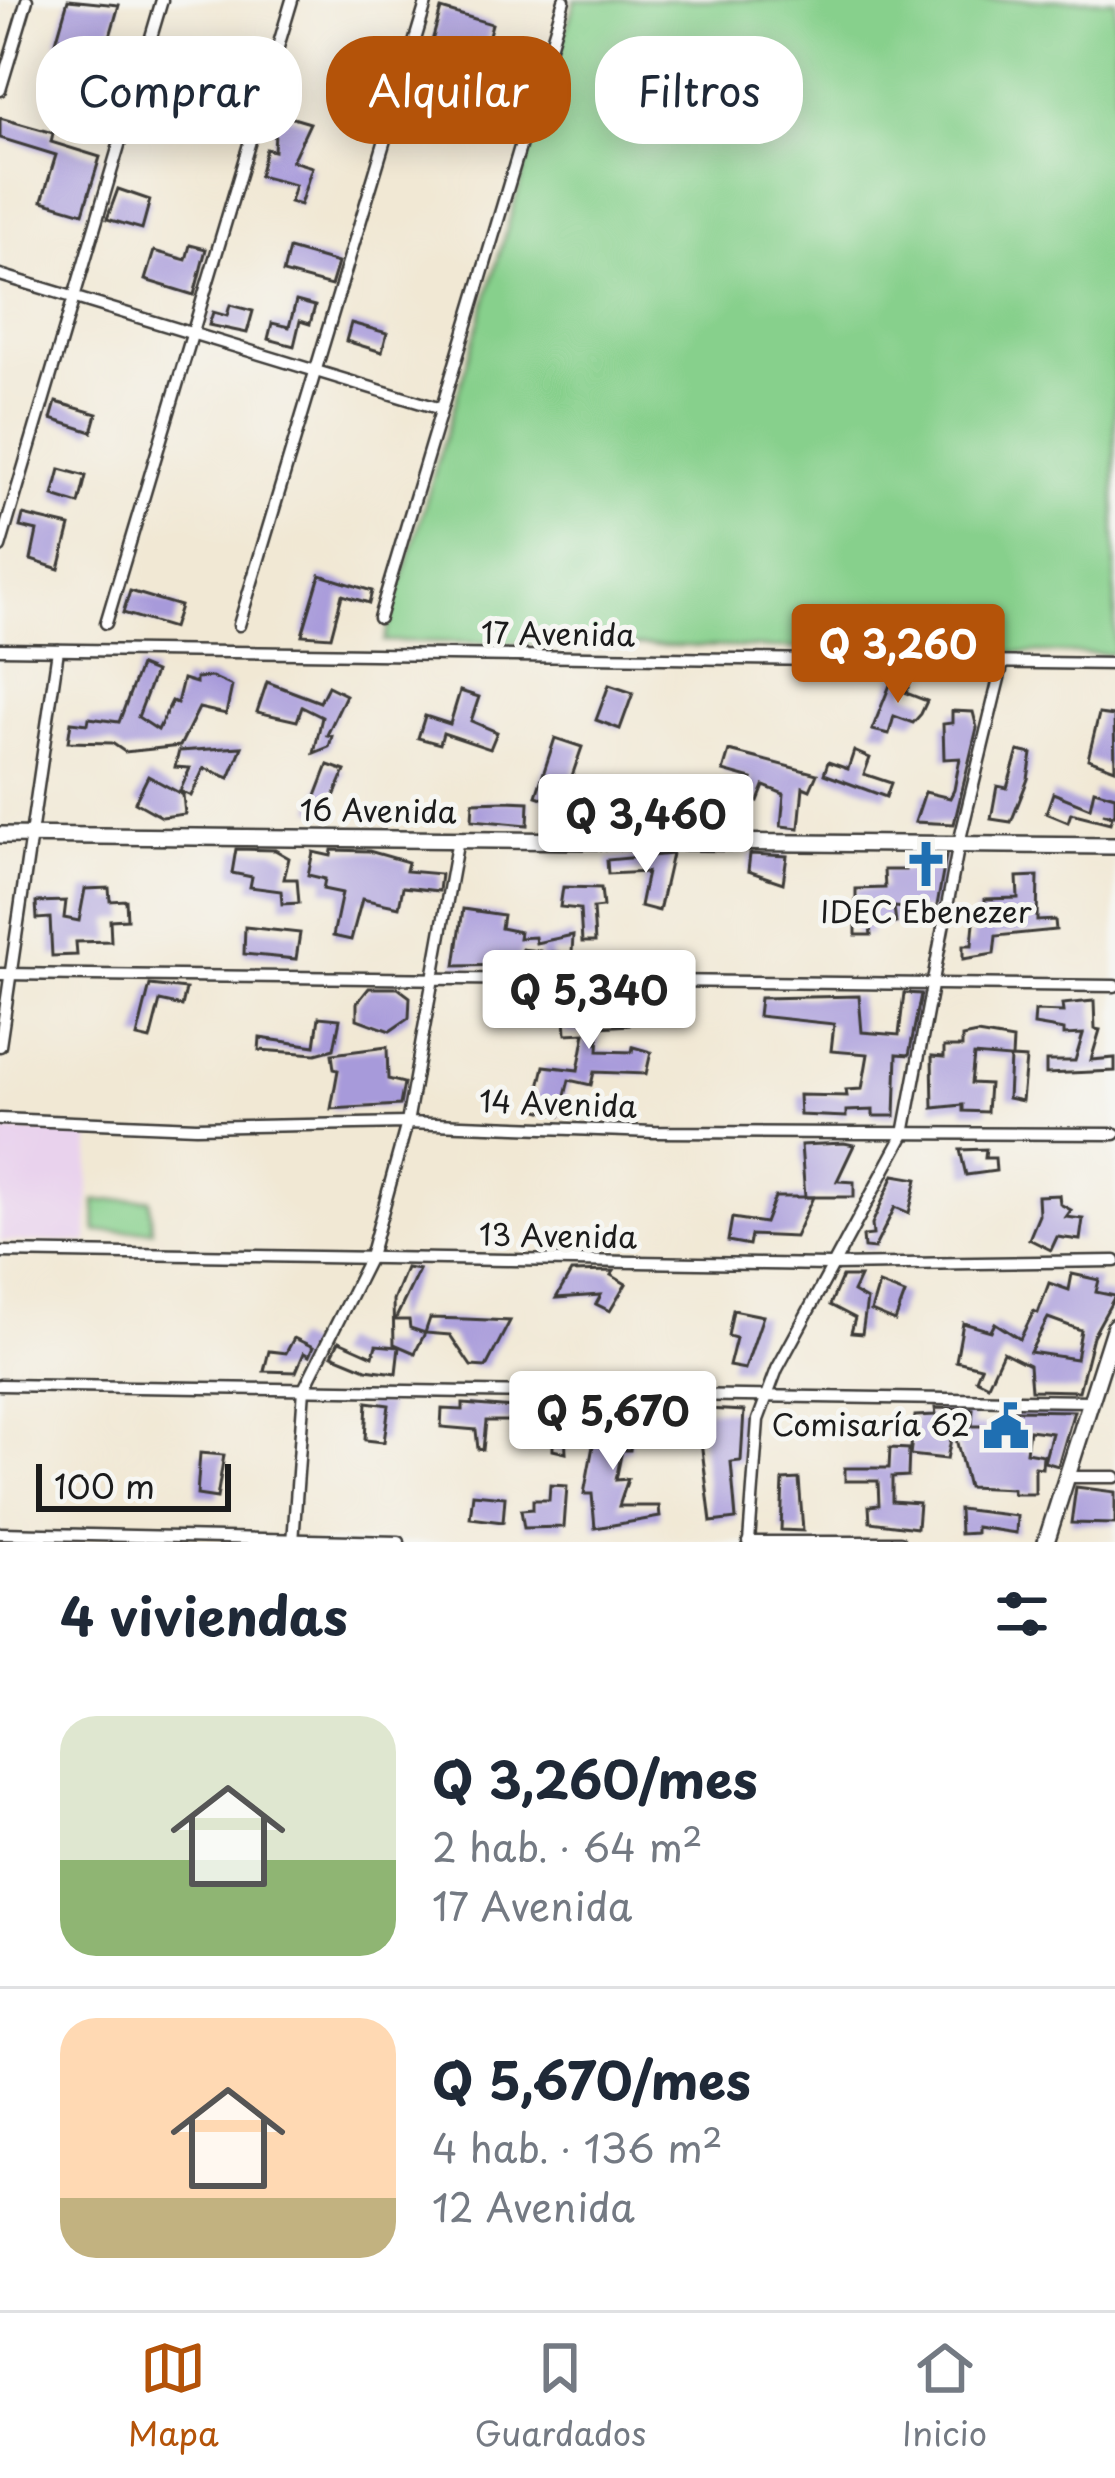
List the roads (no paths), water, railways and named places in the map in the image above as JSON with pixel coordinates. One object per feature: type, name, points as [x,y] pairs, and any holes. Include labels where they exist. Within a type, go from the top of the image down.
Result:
[{"type":"main road","name":"16 Avenida","points":[[0,835],[1115,846]]},
{"type":"main road","points":[[1046,1542],[1090,1401],[1109,1360],[1115,1327]]},
{"type":"street","points":[[0,90],[26,0]]},
{"type":"street","points":[[0,547],[162,0]]},
{"type":"street","points":[[106,622],[292,0]]},
{"type":"street","points":[[239,625],[427,0]]},
{"type":"street","points":[[379,618],[564,0]]},
{"type":"street","points":[[0,275],[441,409]]},
{"type":"street","name":"17 Avenida","points":[[0,650],[1115,664]]},
{"type":"street","points":[[0,1046],[58,650]]},
{"type":"street","points":[[900,1542],[748,1542],[758,1420],[830,1265],[904,1134],[959,843],[1002,666]]},
{"type":"street","points":[[293,1540],[304,1389],[370,1257],[407,1123],[437,979],[458,839]]},
{"type":"street","points":[[0,974],[1115,986]]},
{"type":"street","name":"14 Avenida","points":[[0,1118],[196,1126],[407,1123],[1115,1134]]},
{"type":"street","name":"13 Avenida","points":[[0,1252],[830,1265],[1115,1262]]},
{"type":"street","points":[[0,1385],[1090,1401]]},
{"type":"street","points":[[1066,1477],[1115,1477]]},
{"type":"street","points":[[0,1533],[399,1542]]},
{"type":"place","name":"IDEC Ebenezer","points":[[926,864]]},
{"type":"place","name":"Comisaría 62","points":[[1006,1426]]}]
